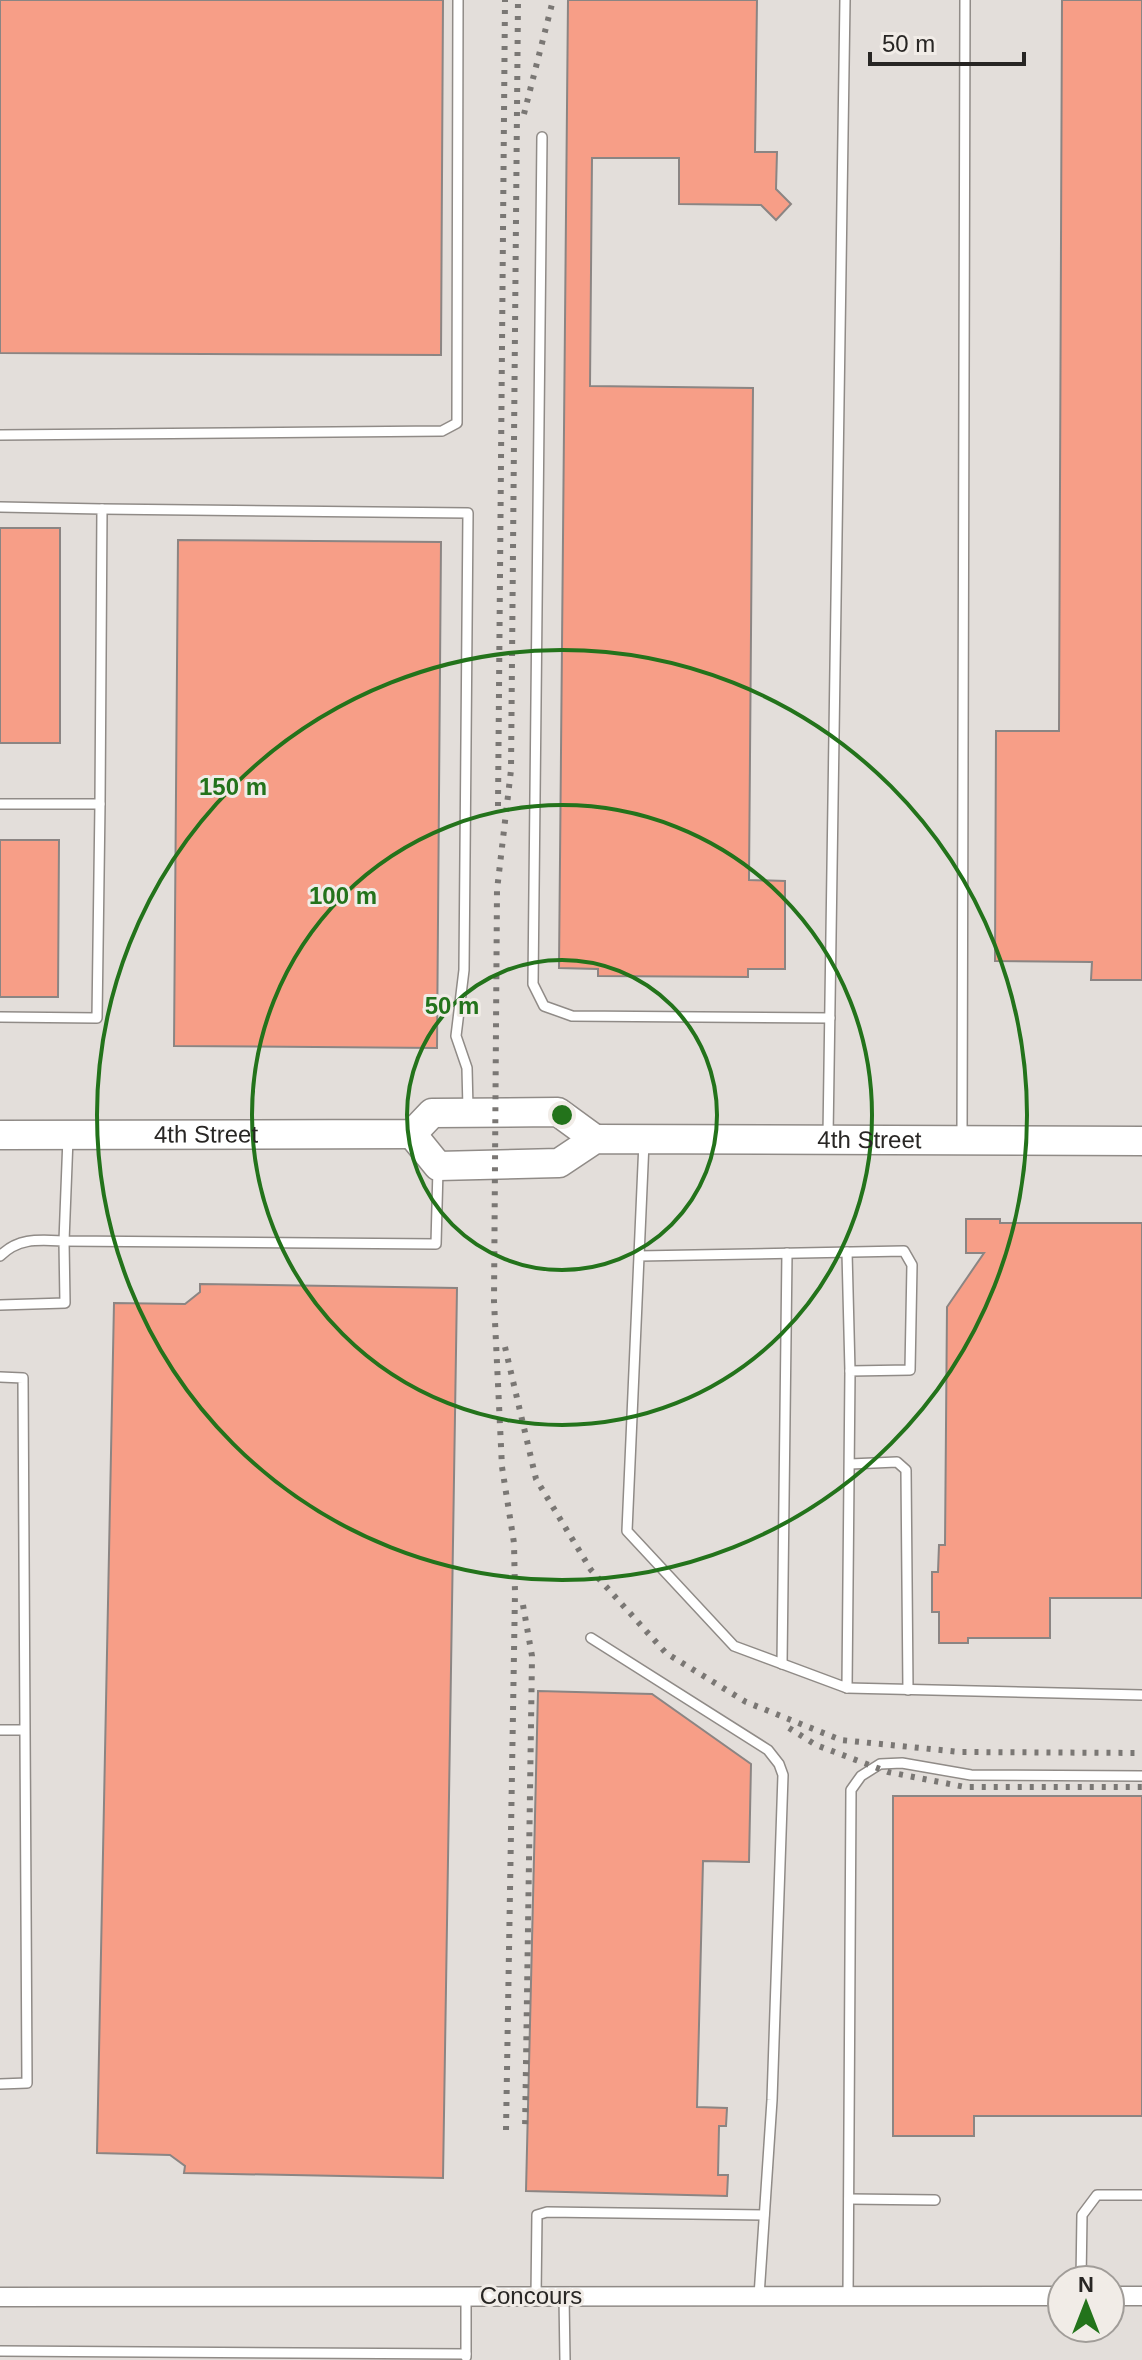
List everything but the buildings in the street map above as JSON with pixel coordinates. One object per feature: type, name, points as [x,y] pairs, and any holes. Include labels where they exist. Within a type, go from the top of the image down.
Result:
[{"type":"main road","points":[[468,1112],[558,1112],[595,1139],[559,1163],[438,1166],[412,1134],[432,1113],[468,1112]]},
{"type":"main road","name":"4th Street","points":[[0,1135],[412,1134]]},
{"type":"main road","name":"4th Street","points":[[595,1139],[1142,1141]]},
{"type":"street","name":"Concours","points":[[0,2297],[1046,2296]]},
{"type":"lane","points":[[0,435],[442,431],[457,423],[458,0]]},
{"type":"lane","points":[[828,1139],[845,0]]},
{"type":"lane","points":[[962,1140],[965,0]]},
{"type":"lane","points":[[542,137],[533,984],[544,1006],[572,1016],[830,1018]]},
{"type":"lane","points":[[0,507],[468,513],[464,970],[456,1036],[467,1068],[468,1112]]},
{"type":"lane","points":[[0,1017],[97,1018],[102,509]]},
{"type":"lane","points":[[0,804],[100,804]]},
{"type":"lane","points":[[0,1305],[65,1303],[64,1241],[69,1135]]},
{"type":"lane","points":[[644,1139],[627,1531],[734,1646],[847,1688],[1142,1695]]},
{"type":"lane","points":[[0,1256],[20,1242],[33,1239],[436,1244],[438,1166]]},
{"type":"lane","points":[[639,1256],[904,1251],[912,1265],[910,1370],[850,1371]]},
{"type":"lane","points":[[847,1252],[850,1371],[847,1688]]},
{"type":"lane","points":[[782,1664],[787,1253]]},
{"type":"lane","points":[[0,1377],[23,1378],[27,2083],[0,2084]]},
{"type":"lane","points":[[850,1464],[897,1462],[906,1470],[908,1690]]},
{"type":"lane","points":[[591,1638],[768,1750],[783,1775],[772,2100],[759,2296]]},
{"type":"lane","points":[[0,1730],[24,1730]]},
{"type":"lane","points":[[848,2296],[851,1790],[861,1776],[880,1764],[902,1763],[971,1775],[1142,1776]]},
{"type":"lane","points":[[1081,2264],[1082,2215],[1097,2195],[1142,2195]]},
{"type":"lane","points":[[849,2199],[935,2200]]},
{"type":"lane","points":[[536,2296],[537,2215],[547,2212],[764,2215]]},
{"type":"lane","points":[[0,2351],[466,2357],[466,2296]]},
{"type":"lane","points":[[564,2296],[565,2360]]},
{"type":"railway","points":[[498,806],[505,0]]},
{"type":"railway","points":[[506,2130],[515,1593],[514,1543],[502,1467],[494,1301],[497,890],[511,770],[518,0]]},
{"type":"railway","points":[[524,114],[553,0]]},
{"type":"railway","points":[[505,1347],[536,1479],[591,1570],[666,1653],[746,1702],[841,1740],[960,1752],[1142,1753]]},
{"type":"railway","points":[[523,1605],[532,1656],[525,2132]]},
{"type":"railway","points":[[789,1728],[816,1745],[888,1772],[965,1787],[1142,1787]]}]
